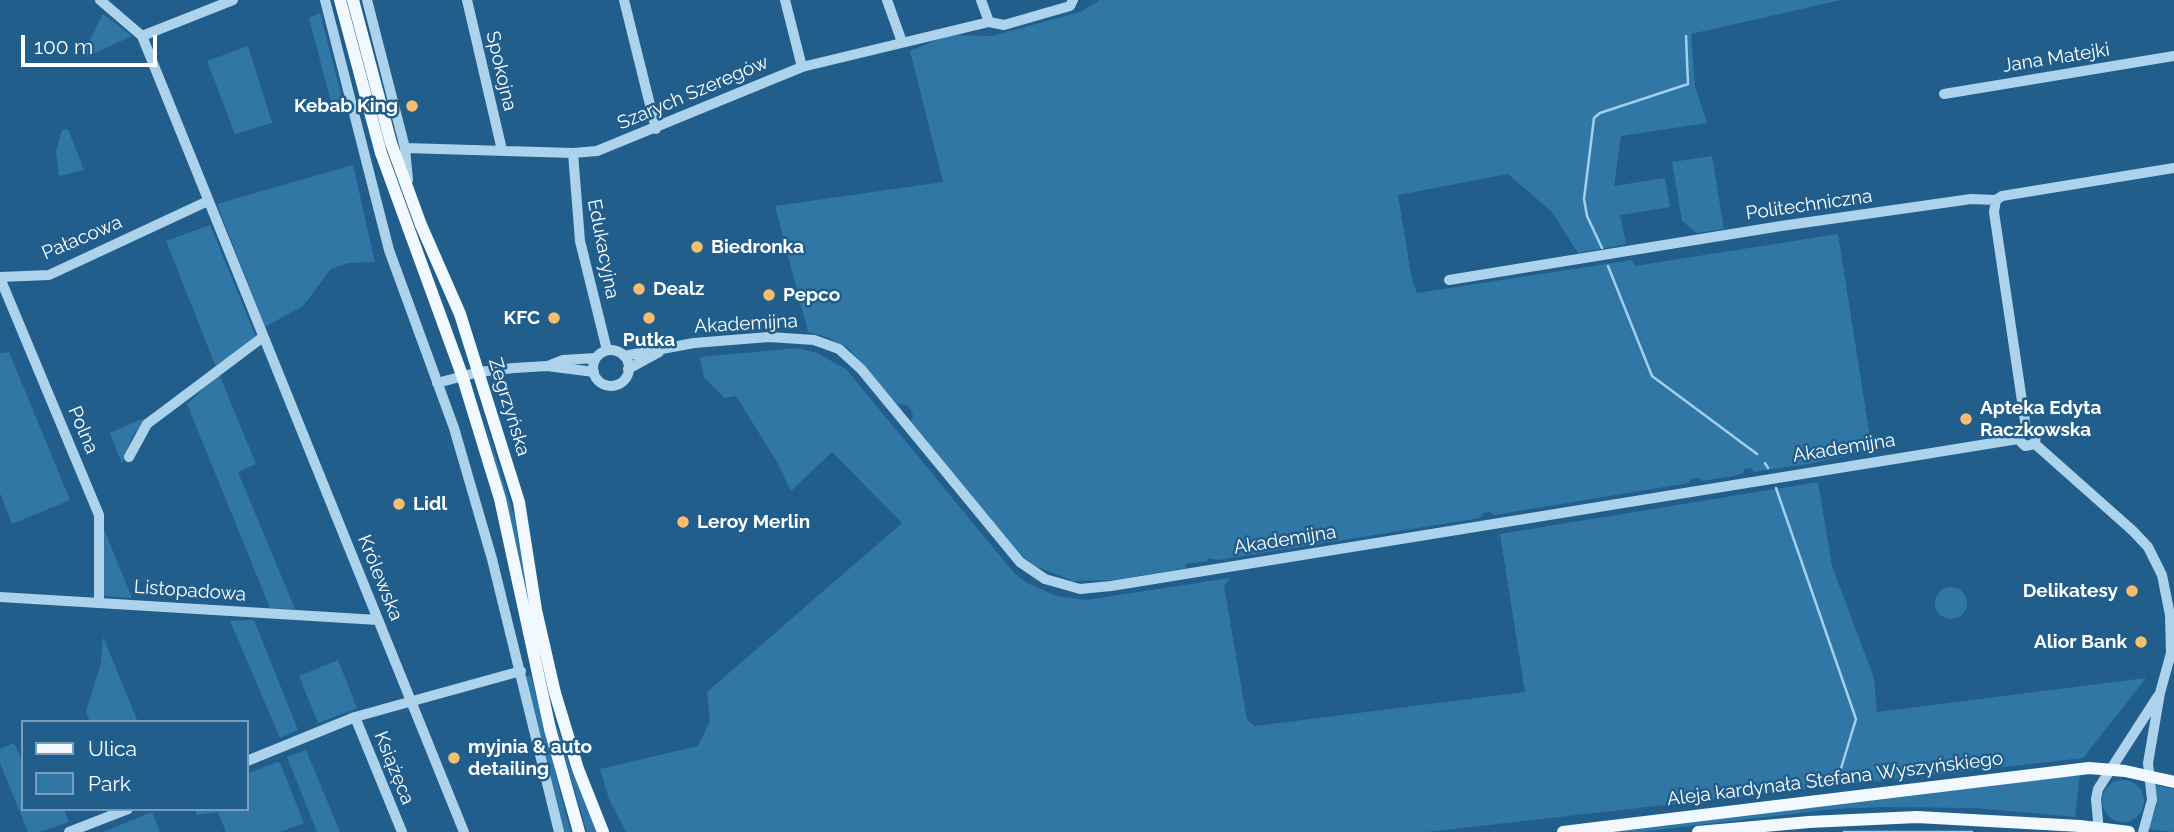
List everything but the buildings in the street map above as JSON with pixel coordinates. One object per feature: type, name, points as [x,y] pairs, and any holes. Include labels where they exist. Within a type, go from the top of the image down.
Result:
[{"type":"main road","name":"Zegrzyńska","points":[[340,0],[381,153],[462,374],[500,499],[550,729],[579,832]]},
{"type":"main road","name":"Zegrzyńska","points":[[354,0],[391,143],[460,314],[519,502],[536,610],[555,693],[578,769],[603,832]]},
{"type":"main road","name":"Aleja kardynała Stefana Wyszyńskiego","points":[[1563,832],[2066,770],[2111,769],[2148,776]]},
{"type":"main road","points":[[2148,776],[2174,782]]},
{"type":"main road","name":"Aleja kardynała Stefana Wyszyńskiego","points":[[1698,832],[1890,817],[1970,818],[2129,832]]},
{"type":"street","points":[[100,0],[142,36],[233,0]]},
{"type":"street","points":[[325,0],[389,250],[464,461],[521,671],[559,832]]},
{"type":"street","points":[[367,0],[405,148],[409,193]]},
{"type":"street","name":"Spokojna","points":[[467,0],[502,150]]},
{"type":"street","points":[[624,0],[656,129]]},
{"type":"street","points":[[785,0],[802,66]]},
{"type":"street","points":[[887,0],[902,42]]},
{"type":"street","points":[[981,0],[989,22]]},
{"type":"street","name":"Szarych Szeregów","points":[[405,148],[573,153],[597,151],[656,129],[802,66],[989,22],[1004,25],[1070,6],[1073,0]]},
{"type":"street","name":"Królewska","points":[[142,36],[464,832]]},
{"type":"street","name":"Jana Matejki","points":[[1944,93],[2174,56]]},
{"type":"street","name":"Edukacyjna","points":[[573,153],[580,241],[607,350]]},
{"type":"street","name":"Politechniczna","points":[[1449,280],[1781,226],[1971,199],[1996,201],[2002,196],[2174,168]]},
{"type":"street","name":"Pałacowa","points":[[0,277],[50,275],[208,201]]},
{"type":"street","points":[[1996,201],[1994,212],[2026,428]]},
{"type":"street","name":"Polna","points":[[0,277],[99,515],[99,603]]},
{"type":"street","points":[[129,457],[147,424],[263,337]]},
{"type":"street","name":"Akademijna","points":[[624,356],[659,352],[694,343],[769,337],[814,340],[839,349],[861,369],[1020,562],[1050,582],[1080,589],[2018,439]]},
{"type":"street","points":[[547,366],[563,360],[596,359],[607,350],[615,350],[624,356],[628,369],[623,380],[611,385],[599,381],[594,372],[596,359]]},
{"type":"street","name":"Akademijna","points":[[628,369],[659,352]]},
{"type":"street","points":[[438,383],[462,374],[547,366],[594,372]]},
{"type":"street","points":[[2026,428],[2020,432],[2018,439],[2025,446],[2035,444]]},
{"type":"street","points":[[2026,428],[2036,433],[2035,444]]},
{"type":"street","points":[[2035,444],[2133,531],[2148,547],[2160,568],[2168,600],[2171,641],[2169,666],[2160,693],[2148,776],[2152,800],[2143,832]]},
{"type":"street","name":"Listopadowa","points":[[0,597],[378,620]]},
{"type":"street","points":[[248,761],[355,717],[521,671]]},
{"type":"street","points":[[2099,830],[2096,799],[2111,769],[2160,693]]},
{"type":"street","name":"Książęca","points":[[355,717],[402,832]]},
{"type":"street","points":[[69,832],[123,811]]},
{"type":"green space","points":[[1100,0],[1841,0],[1691,34],[1695,87],[1707,123],[1621,136],[1614,186],[1665,178],[1670,207],[1620,215],[1626,244],[1578,253],[1552,212],[1508,174],[1398,195],[1412,280],[1417,293],[1632,260],[1635,266],[1838,234],[1872,450],[1808,464],[1753,472],[1752,468],[1744,469],[1743,473],[1734,476],[1701,481],[1699,478],[1690,479],[1689,483],[1494,515],[1490,512],[1483,513],[1480,518],[1218,560],[1208,558],[1207,561],[1186,564],[1186,568],[1115,580],[1073,581],[1035,566],[1022,556],[911,422],[913,413],[907,405],[897,404],[848,348],[827,337],[808,332],[775,206],[943,182],[910,51],[949,35],[992,36],[1080,12]]},
{"type":"green space","points":[[320,13],[343,103],[332,106],[309,18]]},
{"type":"green space","points":[[103,14],[132,36],[86,57],[86,47]]},
{"type":"green space","points":[[248,46],[272,123],[235,134],[207,61]]},
{"type":"green space","points":[[68,129],[84,170],[59,176],[56,151],[62,130]]},
{"type":"green space","points":[[1712,156],[1724,229],[1697,233],[1682,221],[1672,162]]},
{"type":"green space","points":[[353,165],[375,262],[348,263],[331,269],[303,306],[265,327],[217,204]]},
{"type":"green space","points":[[210,225],[256,337],[216,367],[166,241]]},
{"type":"green space","points":[[798,348],[817,353],[846,369],[1015,574],[1027,583],[1057,596],[1086,600],[1230,578],[1224,586],[1247,720],[1255,726],[1525,692],[1500,534],[1818,482],[1832,566],[1874,678],[1877,712],[2146,678],[2083,758],[1426,832],[626,832],[609,799],[600,769],[698,746],[710,721],[707,692],[902,523],[832,452],[791,491],[777,462],[736,396],[725,398],[704,378],[700,357]]},
{"type":"green space","points":[[9,352],[70,500],[12,524],[0,493],[0,353]]},
{"type":"green space","points":[[219,374],[256,464],[238,472],[295,609],[270,608],[187,404]]},
{"type":"green space","points":[[480,406],[514,515],[538,649],[503,491]]},
{"type":"green space","points":[[142,419],[144,423],[133,435],[122,464],[110,433]]},
{"type":"green space","points":[[101,522],[132,598],[104,596]]},
{"type":"green space","points":[[1951,587],[1962,592],[1967,603],[1962,614],[1951,619],[1940,614],[1935,603],[1940,592]]},
{"type":"green space","points":[[254,620],[298,730],[280,738],[230,621]]},
{"type":"green space","points":[[103,637],[137,720],[89,720],[86,712],[101,663]]},
{"type":"green space","points":[[338,660],[357,708],[318,723],[299,676]]},
{"type":"green space","points":[[531,675],[571,832],[562,832],[524,677]]},
{"type":"green space","points":[[545,680],[572,772],[597,832],[587,832],[554,721]]},
{"type":"green space","points":[[14,743],[21,759],[21,811],[65,811],[69,822],[39,832],[28,832],[0,763],[0,749]]},
{"type":"green space","points":[[306,750],[340,832],[317,832],[287,757]]},
{"type":"green space","points":[[280,763],[304,823],[280,832],[226,832],[218,812],[197,815],[195,811],[248,811],[248,774]]},
{"type":"green space","points":[[2080,775],[2075,817],[1975,808],[1882,807],[1834,809],[1640,832],[1583,832]]},
{"type":"green space","points":[[2123,780],[2138,786],[2144,801],[2138,816],[2123,822],[2108,816],[2102,801],[2108,786]]},
{"type":"green space","points":[[2154,785],[2174,789],[2174,832],[2148,829],[2157,804]]},
{"type":"green space","points":[[152,812],[160,832],[103,832],[130,821]]},
{"type":"waterway","points":[[1602,248],[1587,216],[1584,199],[1594,118],[1600,113],[1688,84],[1686,36]]},
{"type":"waterway","points":[[1608,266],[1652,376],[1757,454]]},
{"type":"waterway","points":[[1765,463],[1768,468]]},
{"type":"waterway","points":[[1776,488],[1856,719],[1839,775]]},
{"type":"waterway","points":[[1844,832],[1972,832]]},
{"type":"place","name":"Kebab King","points":[[412,106]]},
{"type":"place","name":"Biedronka","points":[[697,247]]},
{"type":"place","name":"Dealz","points":[[639,289]]},
{"type":"place","name":"Pepco","points":[[769,295]]},
{"type":"place","name":"KFC","points":[[554,318]]},
{"type":"place","name":"Putka","points":[[649,318]]},
{"type":"place","name":"Apteka Edyta Raczkowska","points":[[1966,419]]},
{"type":"place","name":"Lidl","points":[[399,504]]},
{"type":"place","name":"Leroy Merlin","points":[[683,522]]},
{"type":"place","name":"Delikatesy","points":[[2132,591]]},
{"type":"place","name":"Alior Bank","points":[[2141,642]]},
{"type":"place","name":"myjnia & auto detailing","points":[[454,758]]}]
